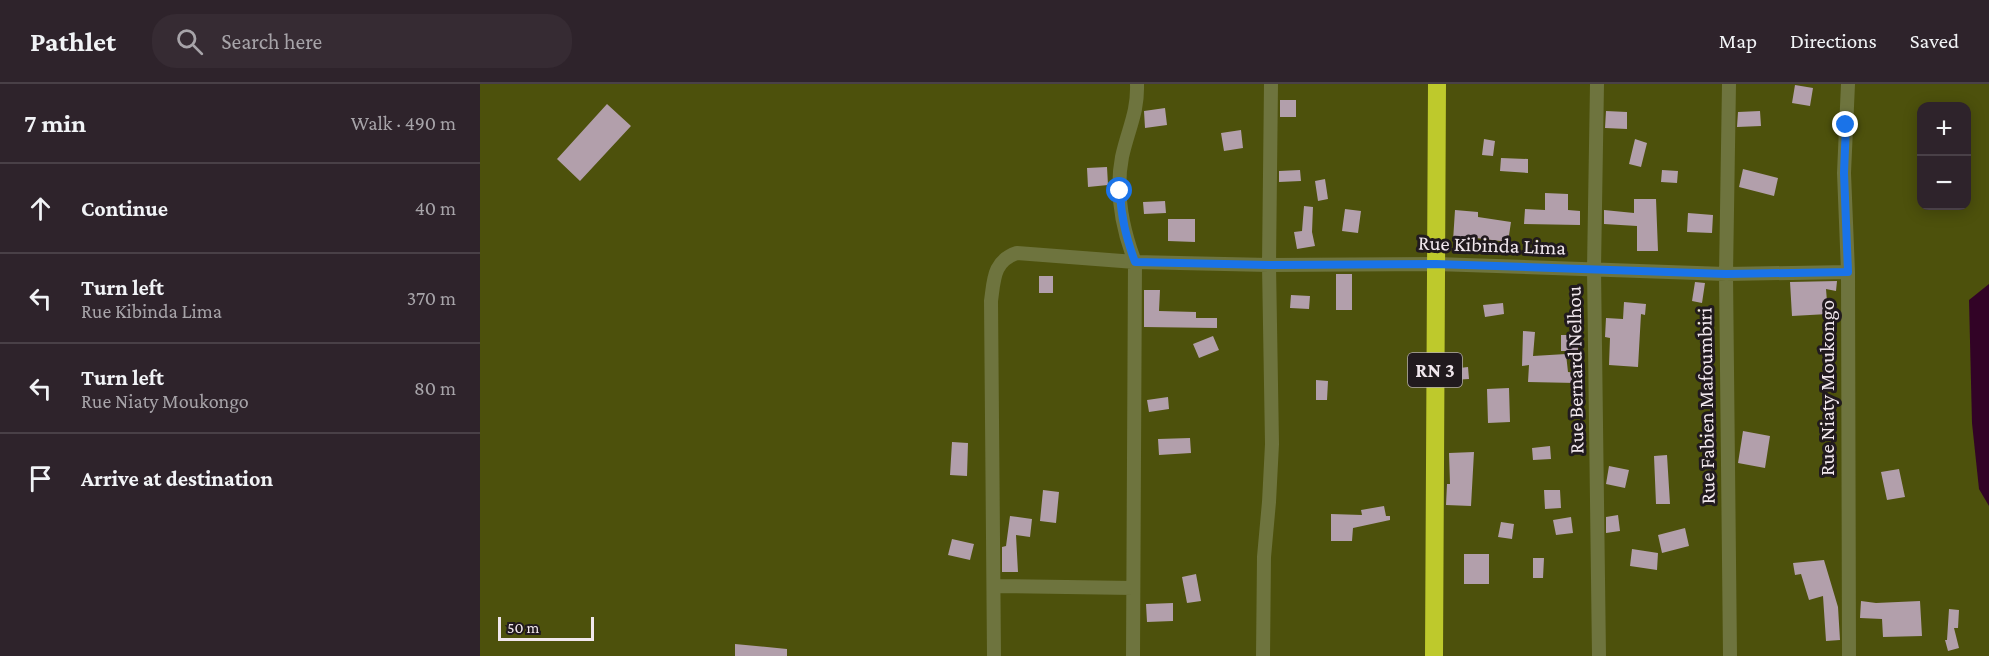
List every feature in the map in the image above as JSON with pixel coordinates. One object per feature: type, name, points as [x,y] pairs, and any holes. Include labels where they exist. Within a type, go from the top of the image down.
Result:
[{"type":"highway","name":"RN 3","points":[[1434,656],[1437,84]]},
{"type":"street","points":[[1133,656],[1135,262],[1125,236],[1121,217],[1120,191],[1122,159],[1135,117],[1137,84]]},
{"type":"street","points":[[1263,656],[1264,557],[1272,444],[1269,265],[1271,84]]},
{"type":"street","name":"Rue Bernard Nelhou","points":[[1597,84],[1594,269],[1599,656]]},
{"type":"street","name":"Rue Fabien Mafoumbiri","points":[[1729,84],[1726,274],[1730,656]]},
{"type":"street","name":"Rue Niaty Moukongo","points":[[1848,84],[1844,173],[1848,272],[1850,656]]},
{"type":"street","name":"Rue Kibinda Lima","points":[[994,656],[991,302],[996,272],[1007,256],[1017,253],[1135,262],[1269,265],[1436,264],[1726,274],[1848,272]]},
{"type":"street","points":[[994,586],[1133,588]]},
{"type":"shaded area","points":[[480,84],[1989,84],[1989,656],[480,656]]},
{"type":"shaded area","points":[[1989,284],[1989,506],[1979,489],[1972,423],[1969,300]]},
{"type":"building","points":[[1795,85],[1813,88],[1810,106],[1792,103]]},
{"type":"building","points":[[1280,100],[1296,100],[1296,117],[1280,117]]},
{"type":"building","points":[[607,104],[631,126],[580,181],[557,159]]},
{"type":"building","points":[[1165,108],[1167,125],[1145,128],[1144,111]]},
{"type":"building","points":[[1606,111],[1627,112],[1627,129],[1605,128]]},
{"type":"building","points":[[1760,111],[1761,126],[1737,127],[1738,112]]},
{"type":"building","points":[[1241,130],[1243,148],[1224,151],[1221,133]]},
{"type":"building","points":[[1484,139],[1495,141],[1493,156],[1482,155]]},
{"type":"building","points":[[1635,139],[1647,143],[1641,167],[1629,164]]},
{"type":"building","points":[[1501,158],[1528,159],[1528,173],[1500,171]]},
{"type":"building","points":[[1107,167],[1108,185],[1088,187],[1087,168]]},
{"type":"building","points":[[1743,169],[1778,178],[1774,196],[1739,187]]},
{"type":"building","points":[[1300,170],[1301,181],[1279,182],[1279,171]]},
{"type":"building","points":[[1662,170],[1678,171],[1677,183],[1661,182]]},
{"type":"building","points":[[1325,179],[1328,199],[1318,201],[1315,181]]},
{"type":"building","points":[[1545,193],[1568,194],[1568,210],[1580,211],[1580,225],[1524,224],[1525,209],[1545,210]]},
{"type":"building","points":[[1634,199],[1656,199],[1658,251],[1637,251],[1637,226],[1604,224],[1604,210],[1634,213]]},
{"type":"building","points":[[1165,201],[1166,213],[1144,214],[1143,202]]},
{"type":"building","points":[[1304,206],[1313,207],[1312,232],[1315,246],[1297,249],[1294,232],[1302,231]]},
{"type":"building","points":[[1345,209],[1361,211],[1358,233],[1342,231]]},
{"type":"building","points":[[1455,210],[1478,212],[1478,217],[1511,222],[1508,242],[1476,238],[1476,243],[1453,241]]},
{"type":"building","points":[[1688,213],[1713,215],[1712,233],[1687,232]]},
{"type":"building","points":[[1168,219],[1195,219],[1195,242],[1168,241]]},
{"type":"building","points":[[1336,274],[1352,274],[1352,310],[1336,310]]},
{"type":"building","points":[[1039,276],[1053,276],[1053,293],[1039,293]]},
{"type":"building","points":[[1837,281],[1836,291],[1826,289],[1828,314],[1792,316],[1790,282]]},
{"type":"building","points":[[1695,282],[1705,283],[1702,303],[1692,301]]},
{"type":"building","points":[[1144,290],[1160,290],[1159,311],[1196,312],[1196,318],[1217,318],[1217,328],[1144,327]]},
{"type":"building","points":[[1291,295],[1310,296],[1309,309],[1290,308]]},
{"type":"building","points":[[1624,302],[1646,304],[1645,315],[1641,314],[1638,367],[1609,365],[1610,338],[1605,337],[1606,318],[1623,319]]},
{"type":"building","points":[[1503,303],[1504,314],[1485,317],[1483,305]]},
{"type":"building","points":[[1523,331],[1535,332],[1533,356],[1566,354],[1568,372],[1576,373],[1576,383],[1528,382],[1529,365],[1522,366]]},
{"type":"building","points":[[1561,335],[1578,335],[1578,351],[1561,351]]},
{"type":"building","points":[[1213,336],[1219,350],[1199,358],[1193,344]]},
{"type":"building","points":[[1468,367],[1469,379],[1452,380],[1451,369]]},
{"type":"building","points":[[1316,380],[1328,381],[1327,400],[1316,400]]},
{"type":"building","points":[[1509,388],[1510,422],[1488,423],[1487,389]]},
{"type":"building","points":[[1168,397],[1169,409],[1149,412],[1147,400]]},
{"type":"building","points":[[1743,431],[1770,436],[1765,468],[1738,463]]},
{"type":"building","points":[[1190,438],[1191,453],[1159,455],[1158,439]]},
{"type":"building","points":[[952,442],[968,443],[967,476],[950,475]]},
{"type":"building","points":[[1550,446],[1551,459],[1533,460],[1532,448]]},
{"type":"building","points":[[1474,452],[1471,506],[1446,505],[1447,484],[1450,484],[1449,453]]},
{"type":"building","points":[[1667,455],[1670,504],[1656,504],[1654,456]]},
{"type":"building","points":[[1609,466],[1629,470],[1625,488],[1606,484]]},
{"type":"building","points":[[1899,469],[1905,497],[1887,500],[1881,472]]},
{"type":"building","points":[[1043,490],[1059,492],[1056,523],[1040,521]]},
{"type":"building","points":[[1544,490],[1560,490],[1561,508],[1545,509]]},
{"type":"building","points":[[1384,506],[1386,516],[1390,516],[1390,520],[1353,528],[1352,541],[1331,541],[1331,514],[1362,515],[1361,510]]},
{"type":"building","points":[[1618,515],[1620,531],[1606,533],[1606,517]]},
{"type":"building","points":[[1010,516],[1032,519],[1030,537],[1016,535],[1018,572],[1002,572],[1002,547],[1006,546]]},
{"type":"building","points":[[1571,517],[1573,533],[1556,535],[1553,520]]},
{"type":"building","points":[[1501,522],[1514,524],[1512,539],[1498,537]]},
{"type":"building","points":[[1685,528],[1689,546],[1662,553],[1658,535]]},
{"type":"building","points":[[952,539],[974,544],[970,560],[948,555]]},
{"type":"building","points":[[1632,549],[1658,553],[1657,570],[1630,566]]},
{"type":"building","points":[[1464,554],[1489,554],[1489,584],[1464,584]]},
{"type":"building","points":[[1533,558],[1544,558],[1543,578],[1533,578]]},
{"type":"building","points":[[1824,560],[1838,607],[1840,640],[1826,641],[1823,596],[1809,600],[1801,574],[1795,575],[1793,563]]},
{"type":"building","points":[[1196,574],[1201,601],[1187,603],[1182,577]]},
{"type":"building","points":[[1861,601],[1876,603],[1920,601],[1922,636],[1883,637],[1882,619],[1860,618]]},
{"type":"building","points":[[1173,603],[1173,621],[1147,622],[1146,604]]},
{"type":"building","points":[[1949,609],[1959,610],[1958,628],[1954,628],[1959,648],[1948,651],[1945,640],[1947,640]]},
{"type":"building","points":[[735,644],[787,649],[787,656],[735,656]]},
{"type":"route","points":[[1120,191],[1121,217],[1125,236],[1135,262],[1269,265],[1436,264],[1726,274],[1848,272],[1844,173],[1846,125]]}]
